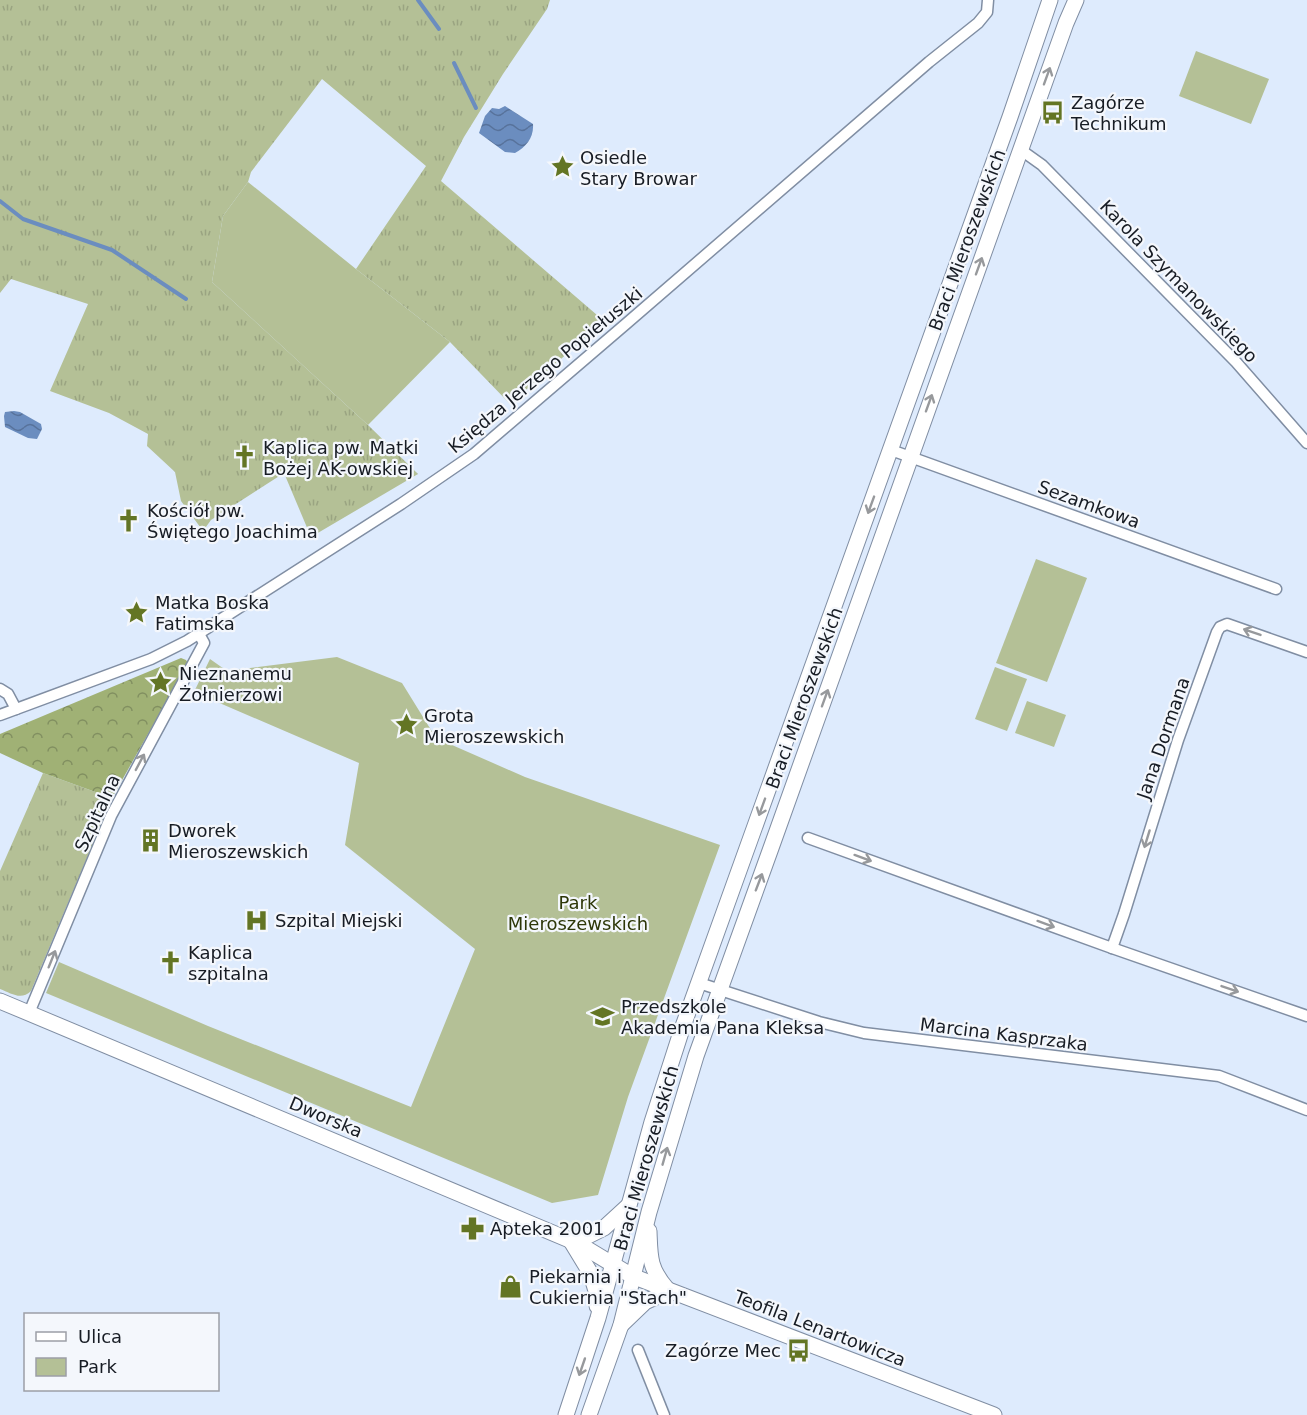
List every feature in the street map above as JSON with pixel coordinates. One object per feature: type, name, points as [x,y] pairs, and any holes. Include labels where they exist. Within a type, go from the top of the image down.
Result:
[{"type":"main road","points":[[1043,0],[1043,19]]},
{"type":"main road","name":"Braci Mieroszewskich","points":[[566,1415],[598,1318],[661,1095],[699,983],[1050,0]]},
{"type":"main road","name":"Braci Mieroszewskich","points":[[589,1415],[621,1325],[649,1212],[696,1056],[1076,0]]},
{"type":"main road","points":[[984,186],[1007,157],[1021,150],[1016,141],[1016,99]]},
{"type":"main road","name":"Dworska","points":[[0,1001],[585,1247],[632,1276]]},
{"type":"main road","points":[[598,1318],[596,1291],[591,1274],[571,1241],[588,1236],[604,1227],[628,1206]]},
{"type":"main road","points":[[621,1325],[645,1302],[669,1292],[657,1278],[651,1260],[649,1212]]},
{"type":"main road","name":"Teofila Lenartowicza","points":[[632,1276],[994,1415]]},
{"type":"street","name":"Księdza Jerzego Popiełuszki","points":[[0,715],[169,651],[401,504],[474,454],[928,62],[978,23],[987,12],[988,1]]},
{"type":"street","name":"Karola Szymanowskiego","points":[[1021,150],[1042,165],[1236,362],[1307,443]]},
{"type":"street","name":"Sezamkowa","points":[[891,450],[1276,589]]},
{"type":"street","name":"Jana Dormana","points":[[1112,948],[1176,745],[1220,627],[1227,624],[1307,652]]},
{"type":"street","name":"Szpitalna","points":[[29,1013],[111,816],[204,643],[199,634]]},
{"type":"street","points":[[0,689],[8,694],[16,709]]},
{"type":"street","points":[[808,838],[1307,1016]]},
{"type":"street","name":"Marcina Kasprzaka","points":[[699,983],[819,1022],[864,1033],[1219,1076],[1307,1110]]},
{"type":"street","points":[[639,1350],[664,1415]]},
{"type":"green space","points":[[0,0],[550,0],[547,9],[464,137],[441,181],[604,321],[510,404],[450,342],[356,269],[426,166],[322,79],[251,172],[248,182],[223,216],[212,282],[418,474],[311,537],[284,473],[211,520],[203,531],[181,501],[175,472],[147,446],[148,434],[109,413],[50,391],[88,304],[11,279],[0,293]]},
{"type":"green space","points":[[1196,51],[1269,79],[1251,124],[1179,96]]},
{"type":"green space","points":[[248,182],[450,342],[368,425],[212,282],[223,216]]},
{"type":"green space","points":[[1036,559],[1087,578],[1047,682],[996,663]]},
{"type":"green space","name":"Park Mieroszewskich","points":[[337,657],[402,683],[436,738],[525,777],[720,845],[628,1097],[598,1195],[552,1203],[46,993],[59,962],[208,1026],[411,1107],[475,949],[345,845],[359,763],[194,692],[210,659],[227,671]]},
{"type":"green space","points":[[181,658],[188,663],[112,798],[43,773],[0,753],[0,734]]},
{"type":"green space","points":[[995,667],[1027,679],[1007,731],[975,719]]},
{"type":"green space","points":[[1027,701],[1066,715],[1054,747],[1015,733]]},
{"type":"green space","points":[[43,773],[112,798],[31,991],[20,996],[0,989],[0,871]]},
{"type":"water","points":[[505,106],[533,124],[528,142],[515,153],[505,152],[479,133],[485,116],[492,108],[499,109]]},
{"type":"water","points":[[14,411],[41,424],[42,429],[37,439],[28,438],[5,427],[5,412]]},
{"type":"waterway","points":[[418,0],[439,29]]},
{"type":"waterway","points":[[454,63],[476,108]]},
{"type":"waterway","points":[[0,201],[23,219],[112,250],[186,299]]},
{"type":"place","name":"Zagórze Technikum","points":[[1053,112]]},
{"type":"place","name":"Osiedle Stary Browar","points":[[562,167]]},
{"type":"place","name":"Kaplica pw. Matki Bożej AK-owskiej","points":[[245,457]]},
{"type":"place","name":"Kościół pw. Świętego Joachima","points":[[129,520]]},
{"type":"place","name":"Matka Boska Fatimska","points":[[137,612]]},
{"type":"place","name":"Nieznanemu Żołnierzowi","points":[[161,683]]},
{"type":"place","name":"Grota Mieroszewskich","points":[[406,725]]},
{"type":"place","name":"Dworek Mieroszewskich","points":[[150,840]]},
{"type":"place","name":"Szpital Miejski","points":[[257,920]]},
{"type":"place","name":"Kaplica szpitalna","points":[[170,962]]},
{"type":"place","name":"Przedszkole Akademia Pana Kleksa","points":[[603,1016]]},
{"type":"place","name":"Apteka 2001","points":[[472,1228]]},
{"type":"place","name":"Piekarnia i Cukiernia \"Stach\"","points":[[511,1286]]},
{"type":"place","name":"Zagórze Mec","points":[[799,1350]]}]
